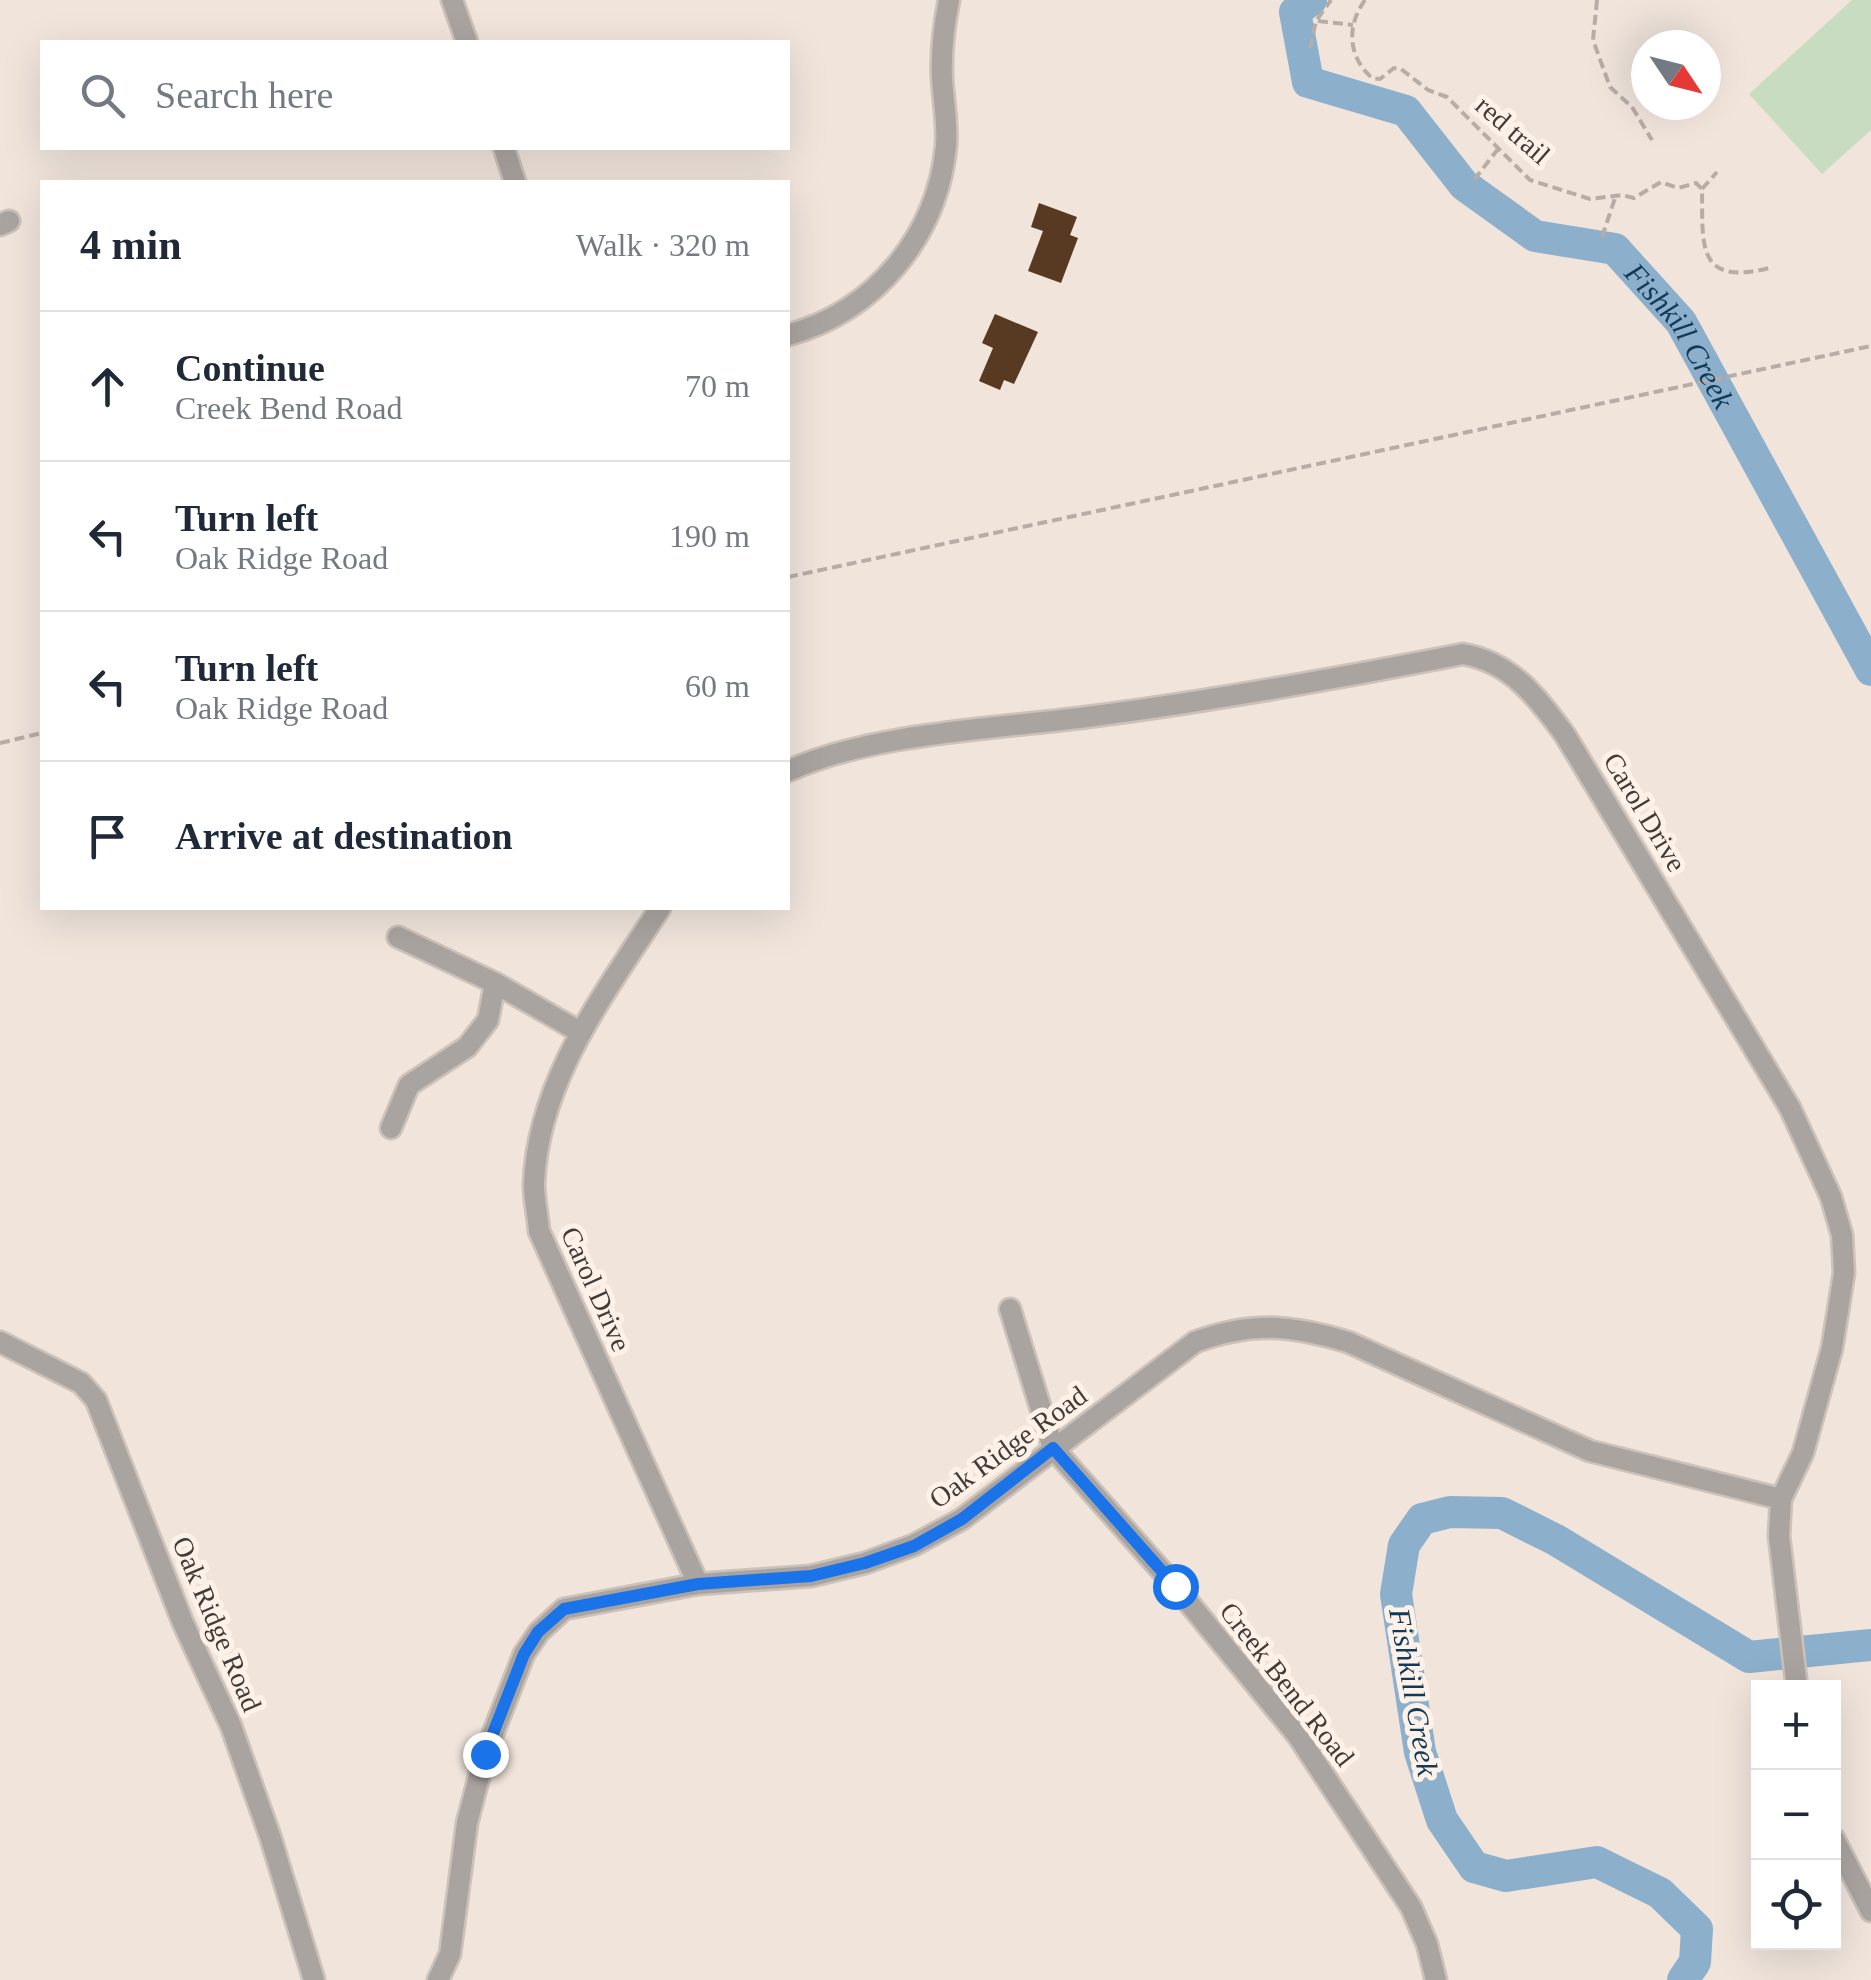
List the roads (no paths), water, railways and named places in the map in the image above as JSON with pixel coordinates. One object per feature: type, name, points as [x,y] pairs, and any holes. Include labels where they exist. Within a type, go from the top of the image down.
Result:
[{"type":"street","points":[[452,0],[466,40]]},
{"type":"street","points":[[790,335],[830,321],[862,300],[894,270],[920,235],[934,204],[946,145],[942,71],[944,25],[950,0]]},
{"type":"street","points":[[505,150],[514,180]]},
{"type":"street","name":"Carol Drive","points":[[790,770],[867,745],[1092,717],[1330,680],[1463,654],[1484,657],[1512,673],[1540,701],[1602,793],[1790,1108],[1831,1197],[1842,1235],[1844,1273],[1832,1348],[1803,1453],[1781,1498],[1779,1536],[1795,1680]]},
{"type":"street","name":"Carol Drive","points":[[659,910],[580,1032],[555,1085],[537,1153],[534,1188],[539,1231],[698,1584]]},
{"type":"street","points":[[398,937],[495,983],[580,1032]]},
{"type":"street","points":[[392,1128],[409,1085],[467,1046],[488,1020],[495,983]]},
{"type":"street","points":[[1010,1309],[1053,1448]]},
{"type":"street","name":"Oak Ridge Road","points":[[438,1980],[450,1954],[467,1823],[485,1754],[524,1654],[538,1632],[564,1609],[698,1584],[811,1576],[914,1546],[962,1519],[1196,1342],[1223,1332],[1272,1326],[1306,1330],[1348,1342],[1590,1451],[1781,1498]]},
{"type":"street","name":"Oak Ridge Road","points":[[0,1342],[81,1382],[96,1400],[183,1622],[231,1726],[314,1980]]},
{"type":"street","name":"Creek Bend Road","points":[[1053,1448],[1175,1586],[1298,1736],[1411,1907],[1436,1980]]},
{"type":"street","points":[[1841,1853],[1871,1911]]},
{"type":"waterway","name":"Fishkill Creek","points":[[1311,0],[1295,12],[1308,82],[1406,111],[1464,185],[1535,236],[1615,249],[1681,322],[1871,670]]},
{"type":"waterway","name":"Fishkill Creek","points":[[1683,1980],[1695,1962],[1697,1929],[1660,1893],[1597,1862],[1506,1876],[1474,1867],[1442,1820],[1420,1752],[1396,1594],[1404,1545],[1422,1519],[1450,1512],[1502,1513],[1556,1540],[1749,1657],[1871,1645]]}]
